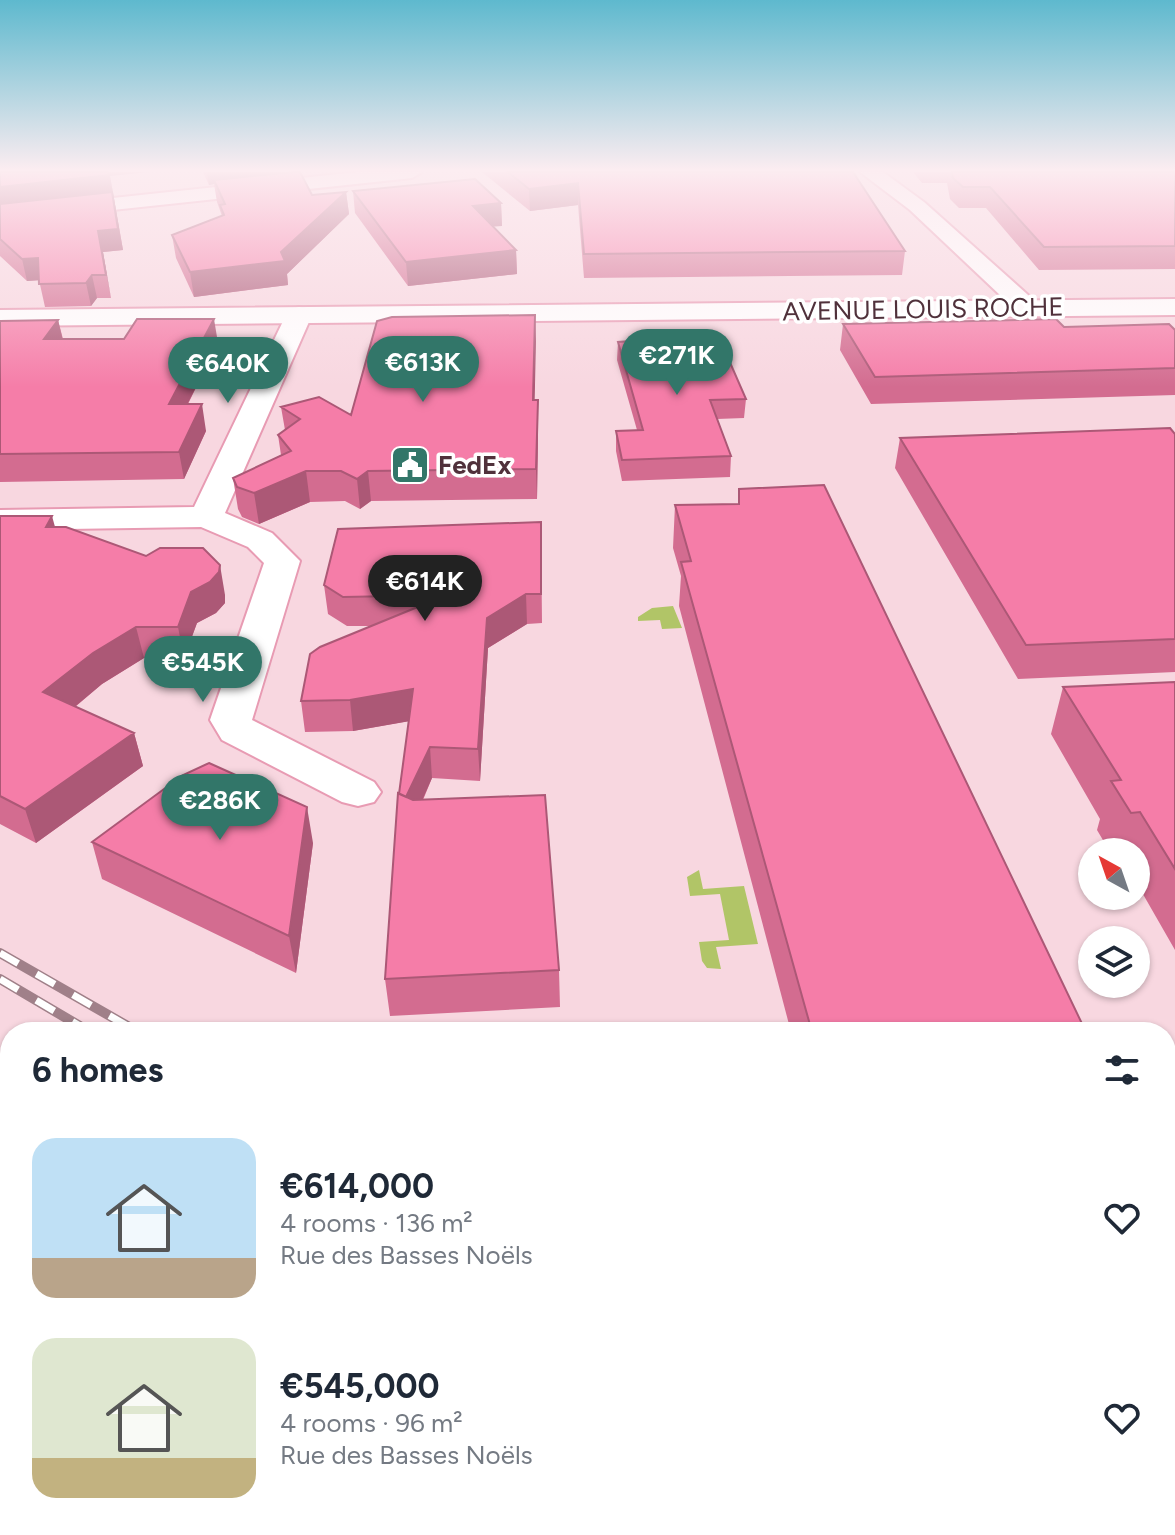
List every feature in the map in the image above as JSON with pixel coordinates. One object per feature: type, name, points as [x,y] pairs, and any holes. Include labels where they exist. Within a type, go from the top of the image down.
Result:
[{"type":"street","points":[[958,244],[1028,308]]},
{"type":"street","name":"AVENUE LOUIS ROCHE","points":[[0,318],[1175,307]]},
{"type":"street","points":[[206,517],[299,315]]},
{"type":"street","points":[[0,520],[206,517],[260,540],[282,561],[231,720],[237,731],[358,792]]},
{"type":"green space","points":[[673,606],[682,628],[662,629],[660,620],[638,621],[638,617],[652,608]]},
{"type":"green space","points":[[699,870],[703,889],[744,886],[758,944],[716,947],[721,969],[707,968],[702,961],[699,942],[729,940],[720,894],[690,896],[687,877]]},
{"type":"building","points":[[5,244],[100,244],[106,275],[92,275],[86,283],[39,284],[38,258],[22,259]]},
{"type":"building","points":[[176,244],[290,244],[281,252],[285,261],[190,272]]},
{"type":"building","points":[[392,244],[510,244],[516,250],[406,262]]},
{"type":"building","points":[[583,244],[900,244],[905,251],[584,254]]},
{"type":"building","points":[[1041,244],[1175,244],[1175,246],[1044,247]]},
{"type":"building","points":[[535,315],[533,400],[538,400],[536,469],[368,471],[357,479],[341,471],[306,471],[254,493],[237,487],[233,478],[291,451],[278,435],[300,419],[281,407],[319,397],[351,415],[377,321],[392,317]]},
{"type":"building","points":[[137,319],[214,319],[169,404],[202,404],[179,452],[0,454],[0,321],[58,320],[44,339],[124,339]]},
{"type":"building","points":[[1056,319],[1064,327],[1169,324],[1175,330],[1175,368],[875,377],[843,324]]},
{"type":"building","points":[[718,335],[746,399],[710,400],[731,456],[622,460],[616,431],[643,430],[618,342]]},
{"type":"building","points":[[1170,428],[1175,434],[1175,639],[1026,645],[900,438]]},
{"type":"building","points":[[824,485],[1081,1022],[809,1022],[681,562],[691,561],[675,505],[739,504],[739,489]]},
{"type":"building","points":[[0,516],[52,516],[46,527],[66,527],[146,556],[160,548],[203,548],[220,565],[219,572],[210,582],[191,592],[178,627],[136,627],[93,653],[43,692],[134,733],[25,809],[0,796]]},
{"type":"building","points":[[541,522],[541,594],[526,594],[487,618],[478,749],[430,747],[406,797],[399,794],[413,689],[350,700],[301,701],[310,654],[320,647],[447,595],[343,597],[324,585],[338,529]]},
{"type":"building","points":[[1175,682],[1175,869],[1140,812],[1131,813],[1111,781],[1121,780],[1063,687]]},
{"type":"building","points":[[209,763],[307,807],[289,936],[92,842],[183,775]]},
{"type":"building","points":[[398,793],[413,800],[545,795],[559,970],[385,979]]},
{"type":"railway","points":[[0,953],[121,1022]]},
{"type":"railway","points":[[0,979],[73,1022]]},
{"type":"place","name":"FedEx","points":[[410,465]]}]
